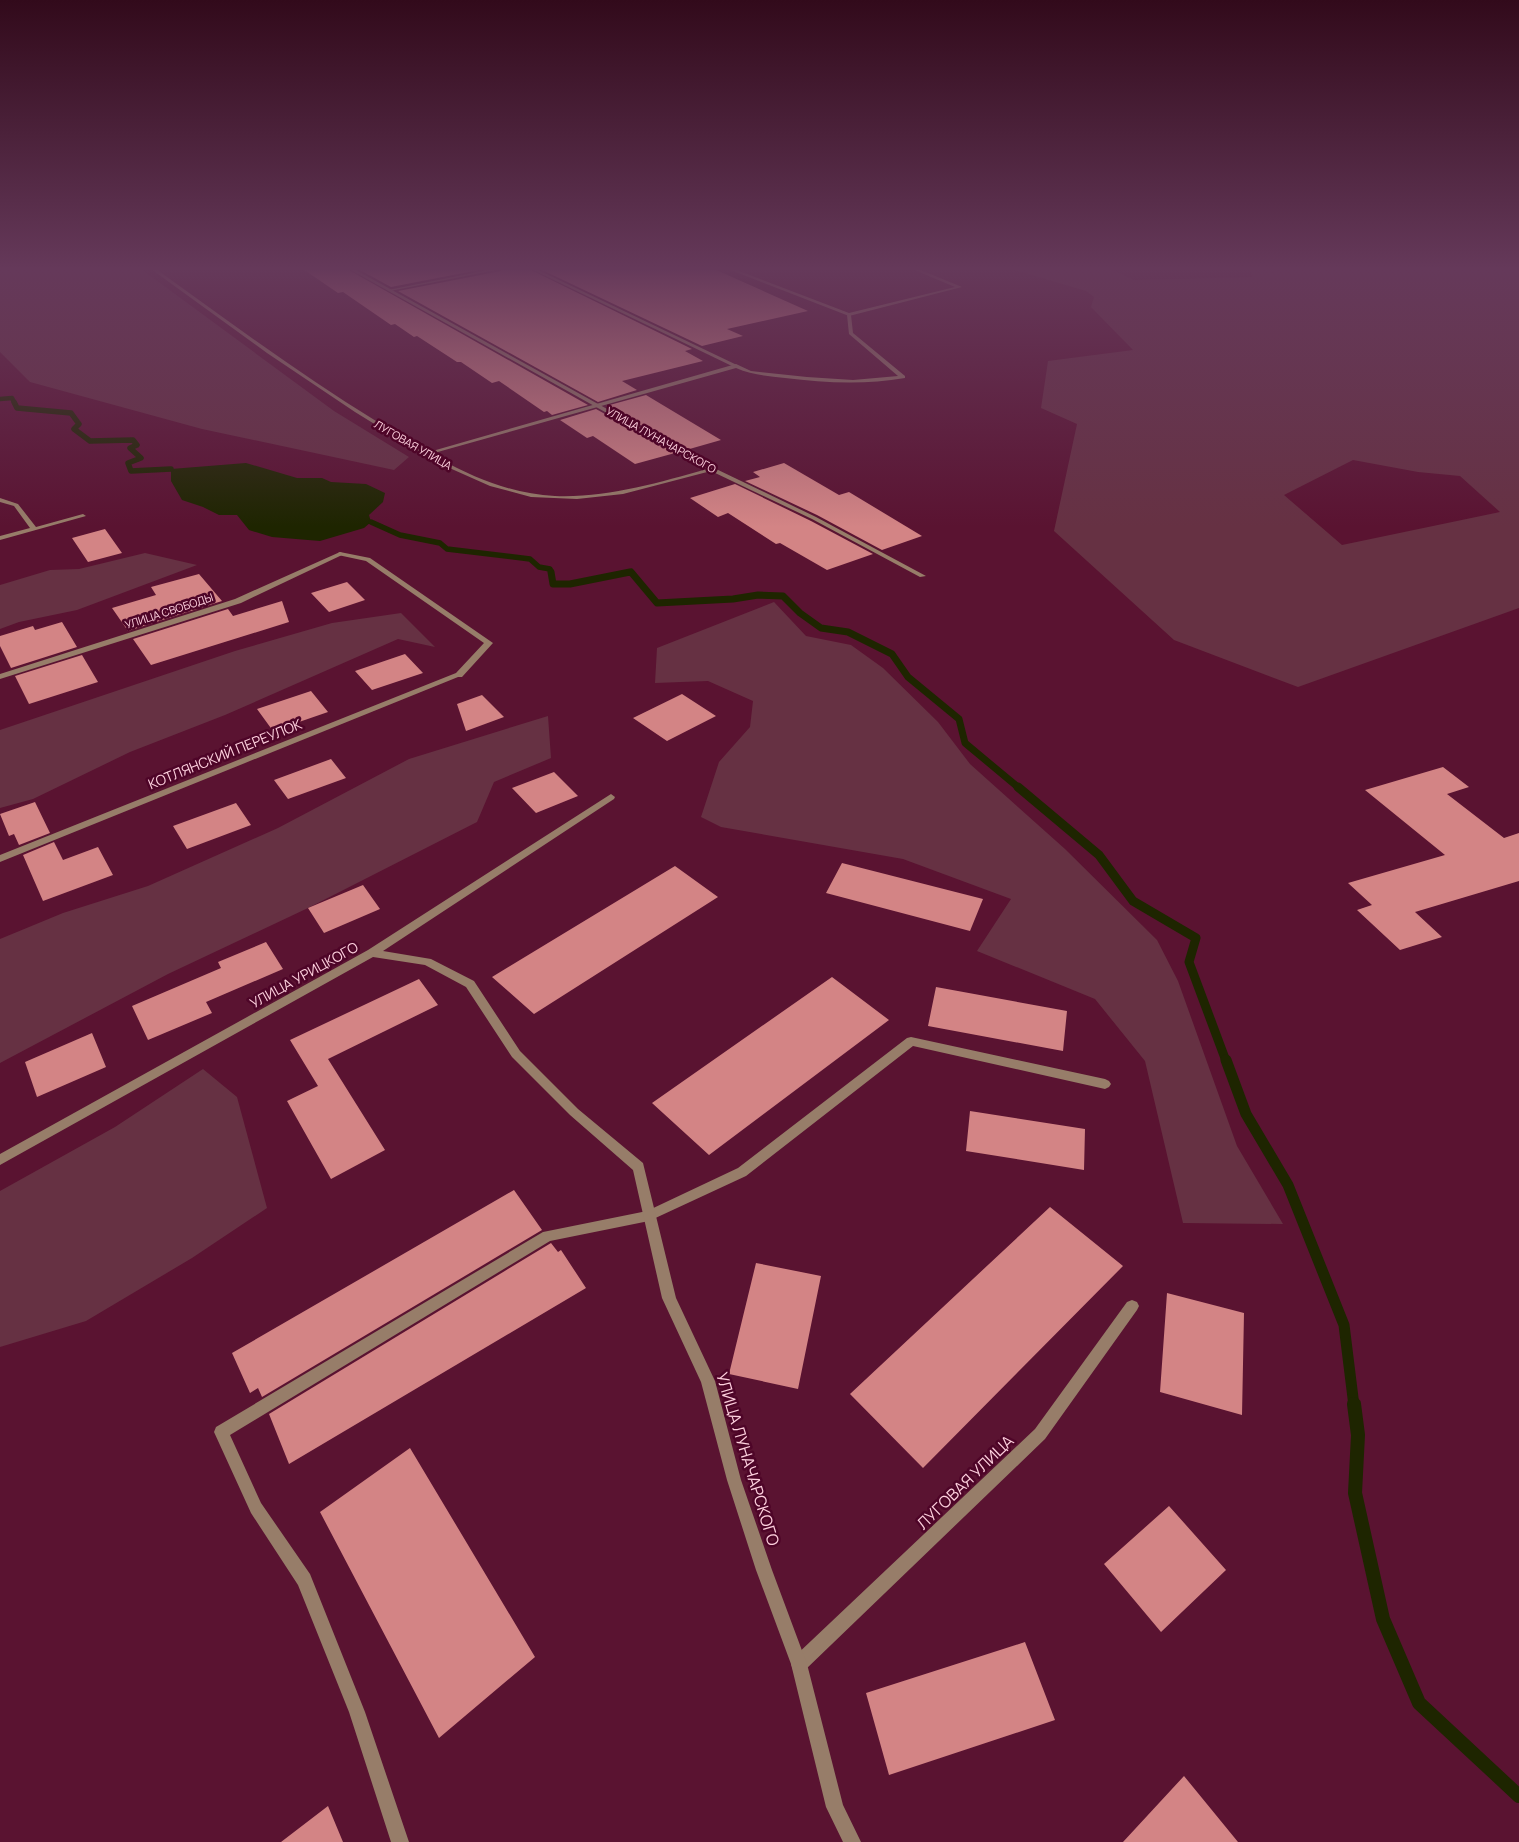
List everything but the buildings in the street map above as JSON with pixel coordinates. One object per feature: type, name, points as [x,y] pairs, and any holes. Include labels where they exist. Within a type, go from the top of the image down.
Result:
[{"type":"street","name":"ЛУГОВАЯ УЛИЦА","points":[[274,355],[336,399],[425,454],[487,484],[531,495],[581,498],[639,490],[712,469]]},
{"type":"street","name":"УЛИЦА ЛУНАЧАРСКОГО","points":[[507,355],[712,469],[814,518],[922,576]]},
{"type":"street","points":[[713,355],[750,372],[853,382],[903,377],[877,355]]},
{"type":"street","points":[[425,454],[736,366]]},
{"type":"street","points":[[0,500],[16,505],[34,528]]},
{"type":"street","points":[[0,538],[83,516]]},
{"type":"street","name":"КОТЛЯНСКИЙ ПЕРЕУЛОК","points":[[0,859],[459,675],[489,644],[368,560],[340,554]]},
{"type":"street","name":"УЛИЦА СВОБОДЫ","points":[[0,677],[238,601],[340,554]]},
{"type":"street","name":"УЛИЦА УРИЦКОГО","points":[[0,1160],[372,953],[611,797]]},
{"type":"street","name":"УЛИЦА ЛУНАЧАРСКОГО","points":[[372,953],[426,962],[470,984],[516,1054],[574,1112],[639,1167],[669,1298],[708,1381],[734,1480],[764,1570],[799,1664],[835,1808],[852,1842]]},
{"type":"street","points":[[400,1842],[357,1712],[304,1580],[256,1508],[221,1432],[547,1236],[649,1216],[742,1172],[911,1041],[1105,1084]]},
{"type":"street","name":"ЛУГОВАЯ УЛИЦА","points":[[799,1664],[1040,1434],[1132,1306]]},
{"type":"shaded area","points":[[3,355],[258,355],[334,411],[409,457],[394,470],[202,429],[30,382]]},
{"type":"shaded area","points":[[1095,355],[1519,355],[1519,608],[1298,687],[1174,640],[1054,531],[1077,424],[1041,408],[1048,361]],"holes":[[[1353,460],[1418,472],[1460,476],[1500,512],[1342,545],[1284,495]]]},
{"type":"shaded area","points":[[246,463],[297,478],[322,478],[331,482],[366,484],[385,493],[383,502],[369,515],[371,522],[364,528],[320,541],[272,537],[249,530],[237,515],[219,515],[182,500],[171,481],[171,469]]},
{"type":"shaded area","points":[[145,553],[197,565],[77,610],[19,622],[0,629],[0,585],[50,570],[79,569]]},
{"type":"shaded area","points":[[774,602],[806,636],[851,645],[883,668],[938,722],[970,764],[1065,849],[1157,940],[1178,981],[1237,1146],[1283,1224],[1183,1223],[1145,1061],[1095,999],[977,951],[1011,899],[903,859],[721,827],[701,817],[719,762],[750,727],[753,701],[708,681],[655,683],[657,648]]},
{"type":"shaded area","points":[[401,613],[435,647],[398,639],[225,715],[130,752],[33,799],[0,808],[0,730],[235,651],[332,623]]},
{"type":"shaded area","points":[[548,716],[551,758],[494,782],[477,822],[308,908],[168,974],[0,1063],[0,939],[63,913],[148,886],[278,828],[409,759]]},
{"type":"shaded area","points":[[203,1069],[237,1097],[267,1208],[192,1258],[86,1321],[0,1347],[0,1191],[115,1127]]},
{"type":"waterway","points":[[0,399],[12,398],[17,408],[71,413],[79,424],[74,429],[90,441],[133,440],[137,445],[130,448],[141,458],[128,463],[131,471],[171,469]]},
{"type":"waterway","points":[[371,522],[400,535],[440,543],[447,549],[530,559],[539,567],[550,569],[551,573]]},
{"type":"waterway","points":[[551,572],[553,584],[570,584],[625,573]]},
{"type":"waterway","points":[[625,573],[630,572]]},
{"type":"waterway","points":[[625,573],[632,573]]},
{"type":"waterway","points":[[632,573],[657,603],[733,599],[758,595],[783,596],[800,613],[821,628],[848,632],[892,654],[908,677],[959,719],[965,743],[1019,788]]},
{"type":"waterway","points":[[1018,787],[1099,855],[1133,901],[1196,938],[1189,962],[1226,1061]]},
{"type":"waterway","points":[[1226,1060],[1246,1114],[1288,1185],[1344,1325],[1354,1406]]},
{"type":"waterway","points":[[1354,1404],[1358,1435],[1355,1493],[1383,1619],[1419,1703],[1519,1796]]}]
